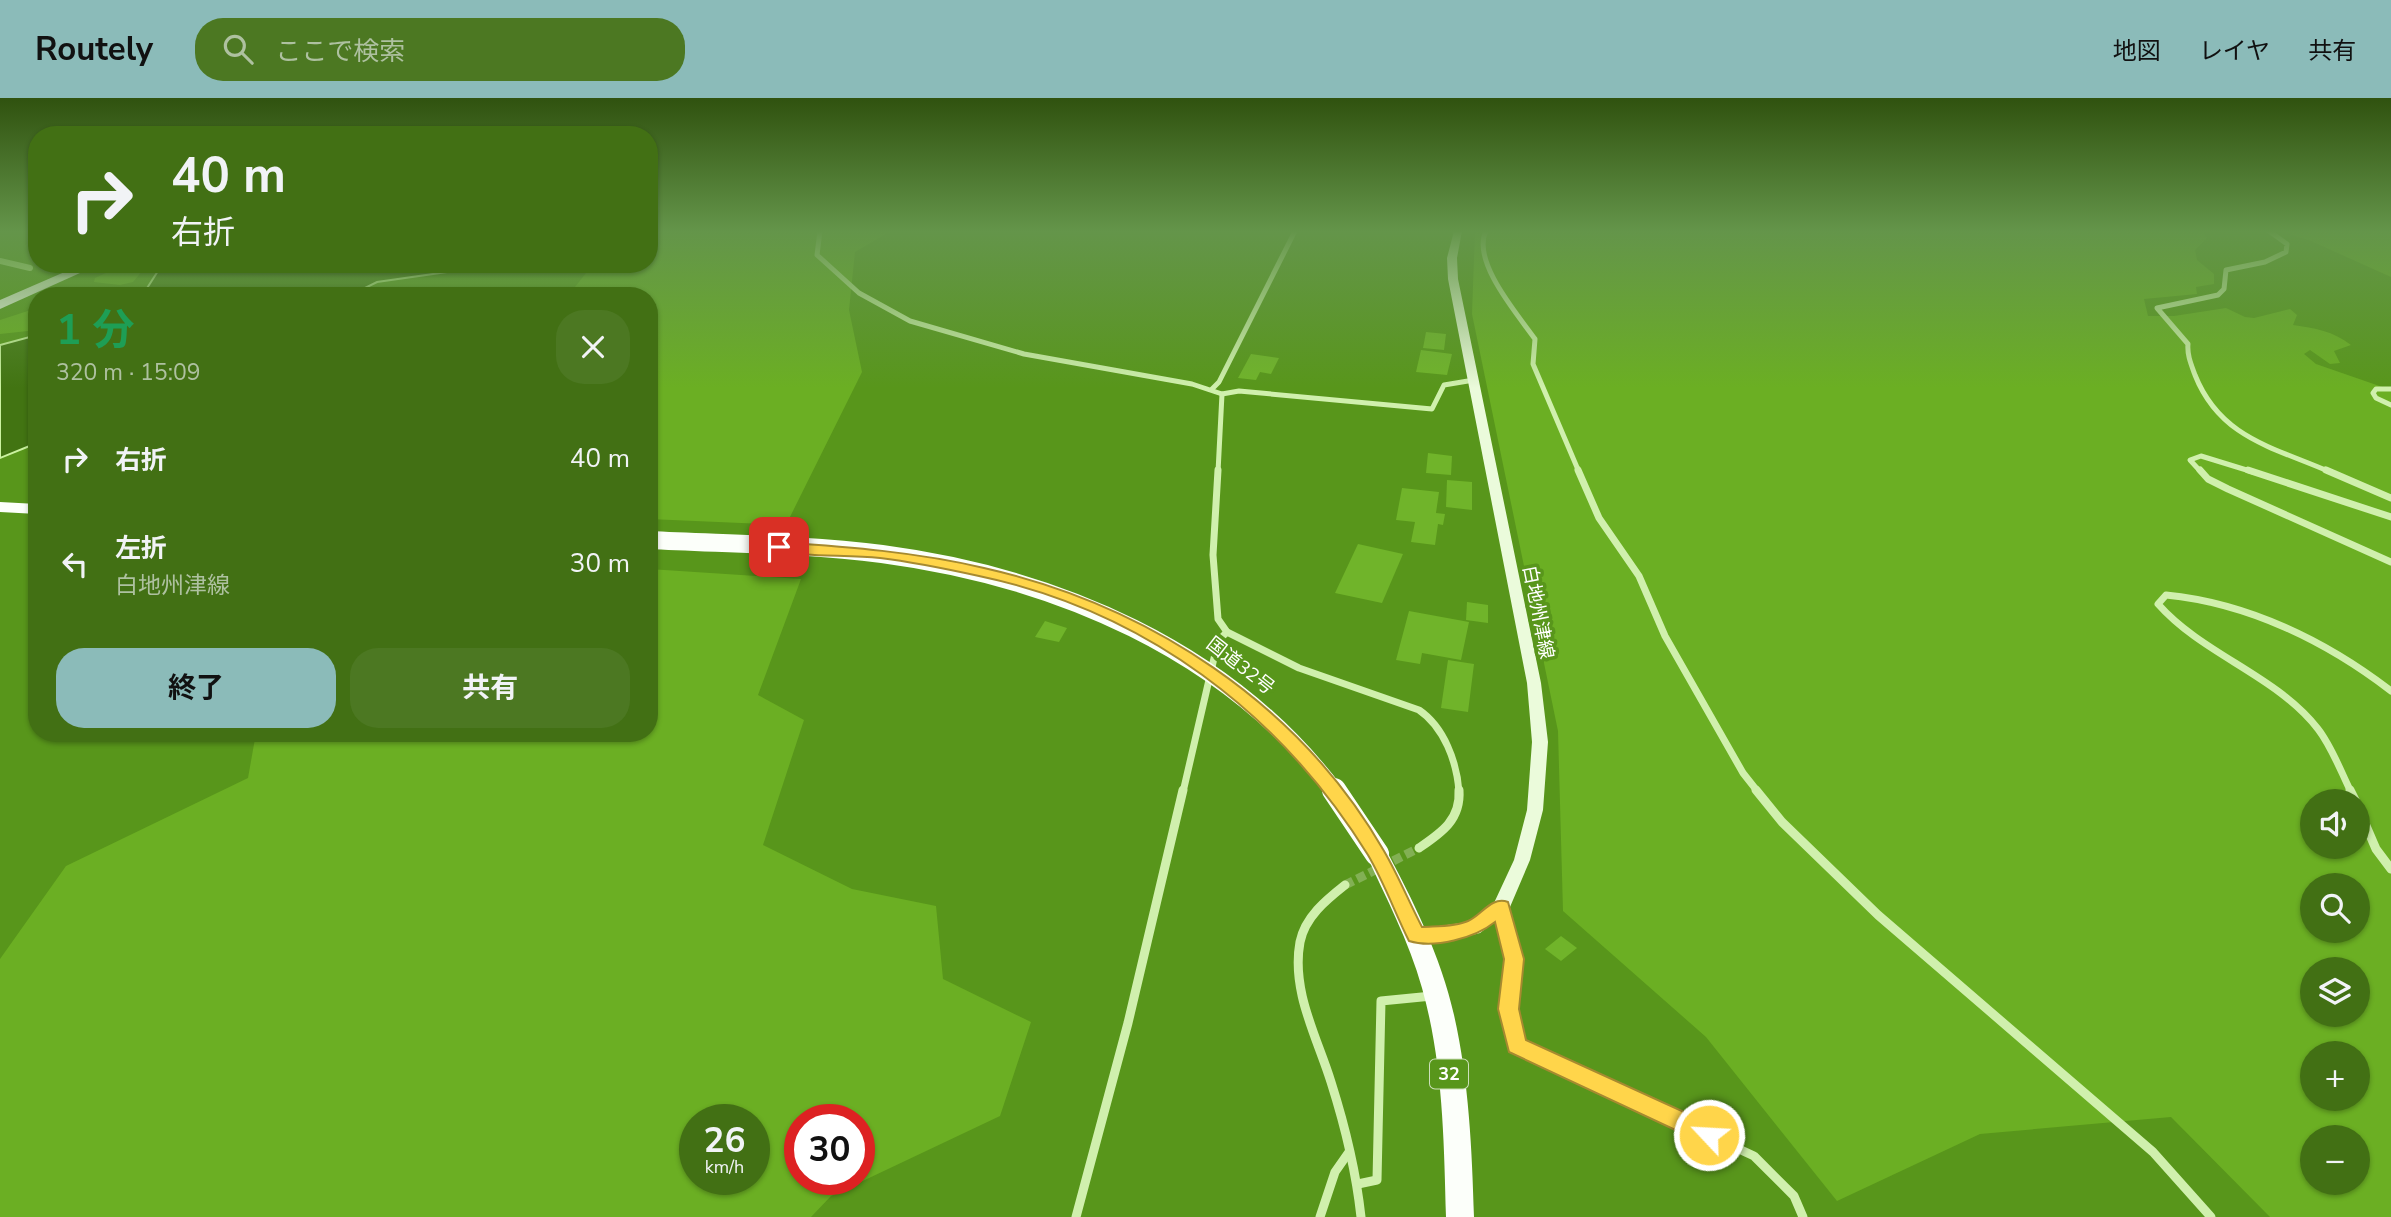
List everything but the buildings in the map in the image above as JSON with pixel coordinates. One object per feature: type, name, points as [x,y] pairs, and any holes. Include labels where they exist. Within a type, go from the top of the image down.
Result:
[{"type":"highway","points":[[0,291],[19,283]]},
{"type":"highway","points":[[0,305],[28,293]]},
{"type":"highway","points":[[0,507],[28,509]]},
{"type":"highway","name":"国道32号","points":[[658,540],[817,549],[934,562],[1028,584],[1078,600],[1129,622],[1208,670],[1274,724],[1325,780],[1377,854],[1416,935],[1444,1025],[1458,1144],[1460,1217]]},
{"type":"main road","name":"白地州津線","points":[[1416,935],[1474,928],[1501,907],[1522,860],[1535,810],[1540,742],[1534,683],[1454,283]]},
{"type":"street","points":[[847,283],[859,293],[910,321],[965,339],[1024,354],[1212,389],[1222,394],[1239,391],[1432,409],[1444,385],[1474,380]]},
{"type":"street","points":[[1212,389],[1225,370],[1269,283]]},
{"type":"street","points":[[1496,283],[1535,339],[1534,364],[1599,518],[1639,576],[1665,636],[1743,773],[1782,822],[1878,915],[2153,1152],[2211,1217]]},
{"type":"street","points":[[2225,283],[2224,289],[2218,295],[2157,308],[2188,344],[2187,353],[2209,408],[2221,421],[2242,434],[2391,498]]},
{"type":"street","points":[[2391,389],[2376,389],[2373,393],[2376,398],[2391,405]]},
{"type":"street","points":[[1222,394],[1213,555],[1218,619],[1227,632],[1299,668],[1412,705],[1429,717],[1457,771],[1459,806],[1454,819],[1419,848]]},
{"type":"street","points":[[2391,517],[2214,459],[2201,456],[2190,460],[2208,478],[2228,489],[2391,562]]},
{"type":"street","points":[[2349,789],[2319,730],[2282,695],[2173,621],[2158,604],[2165,595],[2188,595],[2260,618],[2332,653],[2391,691]]},
{"type":"street","points":[[1076,1217],[1128,1023],[1218,641],[1227,632]]},
{"type":"street","points":[[2370,835],[2376,849],[2391,869]]},
{"type":"street","points":[[1345,885],[1325,900],[1310,919],[1300,939],[1297,960],[1301,990],[1331,1081],[1358,1184],[1361,1217]]},
{"type":"street","points":[[1501,907],[1514,959],[1508,1009],[1516,1046],[1754,1156],[1794,1196],[1803,1217]]},
{"type":"street","points":[[1358,1184],[1377,1180],[1381,1001],[1437,996]]},
{"type":"street","points":[[1320,1217],[1335,1171],[1349,1152]]},
{"type":"shaded area","points":[[150,283],[375,283],[367,287],[148,287]]},
{"type":"shaded area","points":[[578,283],[852,283],[849,310],[862,372],[786,525],[658,519],[658,287],[575,287]]},
{"type":"shaded area","points":[[1473,283],[2214,283],[2196,287],[2197,294],[2144,299],[2148,316],[2174,316],[2226,308],[2254,318],[2290,309],[2297,315],[2293,325],[2323,331],[2351,345],[2334,351],[2340,363],[2330,364],[2310,350],[2304,354],[2316,364],[2391,390],[2391,1217],[2270,1217],[2171,1117],[1980,1134],[1837,1201],[1706,1037],[1563,911],[1558,731],[1472,314]]},
{"type":"shaded area","points":[[28,311],[28,331],[0,334],[0,320]]},
{"type":"shaded area","points":[[28,337],[28,447],[0,458],[0,345]]},
{"type":"shaded area","points":[[658,570],[801,579],[758,695],[804,720],[763,845],[852,889],[936,906],[943,979],[1031,1022],[1000,1116],[875,1175],[875,1104],[784,1104],[784,1195],[833,1195],[811,1217],[0,1217],[0,959],[66,866],[248,778],[254,742],[658,742]]},
{"type":"tunnel","points":[[1345,885],[1419,848]]},
{"type":"route","points":[[779,547],[880,554],[983,572],[1078,600],[1129,622],[1171,646],[1240,694],[1274,724],[1325,780],[1377,854],[1416,935],[1474,928],[1501,907],[1514,959],[1508,1009],[1516,1046],[1709,1135]]}]
